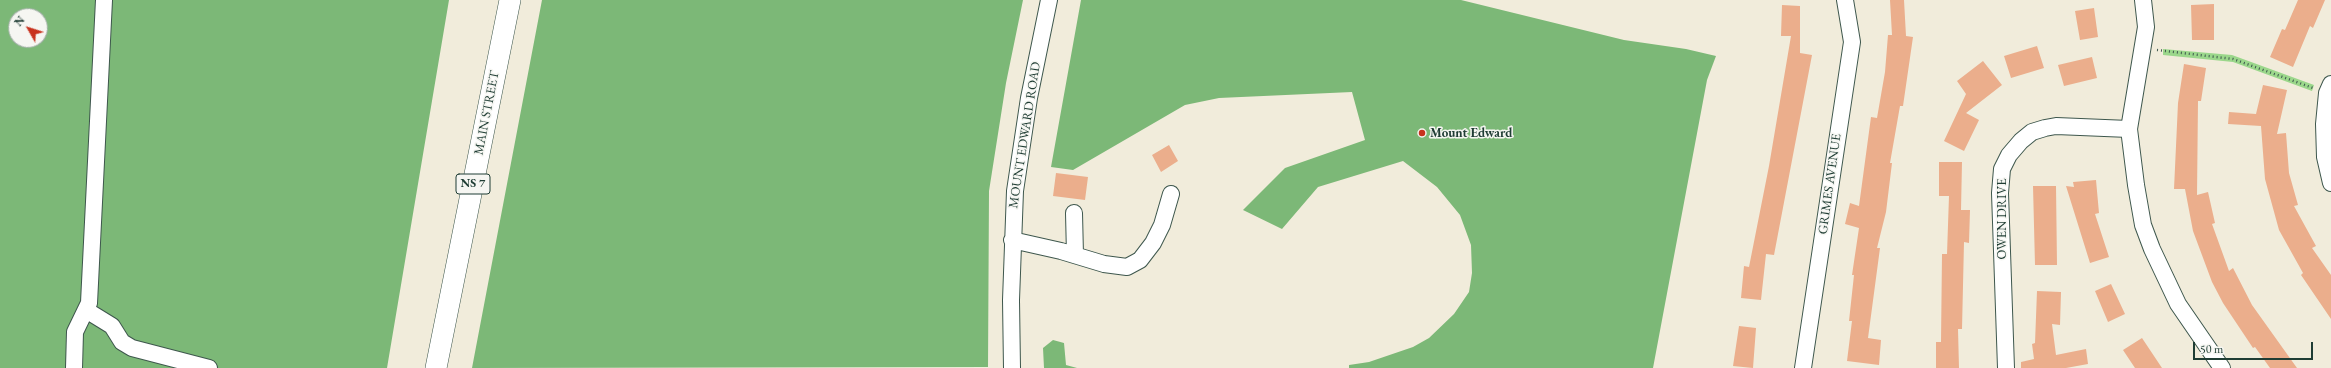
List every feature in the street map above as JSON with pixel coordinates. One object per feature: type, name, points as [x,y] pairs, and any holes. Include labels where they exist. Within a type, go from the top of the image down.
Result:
[{"type":"main road","name":"MAIN STREET","points":[[436,368],[510,0]]},
{"type":"street","points":[[74,368],[75,332],[89,303],[104,0]]},
{"type":"street","name":"MOUNT EDWARD ROAD","points":[[1012,368],[1012,240],[1015,191],[1028,98],[1049,0]]},
{"type":"street","name":"GRIMES AVENUE","points":[[1803,368],[1852,42],[1845,0]]},
{"type":"street","points":[[2143,0],[2146,27],[2129,130],[2143,225],[2152,249],[2178,304],[2222,368]]},
{"type":"street","points":[[2329,89],[2324,124],[2325,158],[2331,182]]},
{"type":"street","name":"OWEN DRIVE","points":[[2006,368],[2000,194],[2002,169],[2009,155],[2020,141],[2032,132],[2045,128],[2056,126],[2129,130]]},
{"type":"street","points":[[1012,240],[1075,255],[1104,264],[1127,267],[1140,260],[1153,243],[1162,226],[1171,194]]},
{"type":"street","points":[[1074,214],[1075,255]]},
{"type":"street","points":[[86,310],[112,326],[122,342],[132,348],[209,368]]},
{"type":"path","points":[[2143,48],[2233,59],[2329,89]]},
{"type":"green space","points":[[0,0],[449,0],[387,368],[0,368]]},
{"type":"green space","points":[[542,0],[1023,0],[1006,83],[989,191],[988,367],[472,368]]},
{"type":"green space","points":[[1081,0],[1461,0],[1624,40],[1686,49],[1716,56],[1707,80],[1653,368],[1349,368],[1349,365],[1369,362],[1413,347],[1429,338],[1454,314],[1469,292],[1472,273],[1471,245],[1460,215],[1437,187],[1403,161],[1318,187],[1282,229],[1243,210],[1285,168],[1365,140],[1352,92],[1219,98],[1185,105],[1073,170],[1051,167]]},
{"type":"green space","points":[[2163,49],[2232,55],[2314,85],[2312,91],[2233,62],[2163,55]]},
{"type":"green space","points":[[1053,340],[1064,343],[1066,365],[1077,368],[1044,368],[1043,348]]},
{"type":"building","points":[[1890,0],[1904,0],[1906,36],[1913,37],[1903,106],[1900,106],[1890,163],[1892,163],[1886,212],[1877,248],[1880,248],[1868,338],[1881,340],[1879,365],[1847,361],[1852,321],[1849,321],[1854,275],[1852,275],[1859,228],[1845,224],[1850,203],[1859,206],[1871,117],[1877,118],[1885,72],[1888,35],[1892,35]]},
{"type":"building","points":[[2298,0],[2325,0],[2313,28],[2310,26],[2293,67],[2270,57],[2282,29],[2285,30]]},
{"type":"building","points":[[2214,4],[2214,40],[2192,40],[2191,5]]},
{"type":"building","points":[[1782,5],[1800,6],[1800,53],[1812,55],[1774,255],[1766,254],[1761,300],[1741,298],[1744,266],[1749,267],[1769,166],[1791,36],[1781,36]]},
{"type":"building","points":[[2094,8],[2098,37],[2080,40],[2075,11]]},
{"type":"building","points":[[2037,46],[2044,68],[2011,78],[2004,56]]},
{"type":"building","points":[[2092,57],[2097,78],[2064,86],[2058,65]]},
{"type":"building","points":[[1983,61],[2002,85],[1966,113],[1979,120],[1964,151],[1944,141],[1966,94],[1957,81]]},
{"type":"building","points":[[2184,64],[2206,68],[2201,101],[2198,101],[2197,195],[2208,192],[2215,223],[2212,224],[2229,271],[2233,268],[2252,305],[2297,368],[2270,368],[2255,347],[2253,348],[2223,303],[2212,282],[2193,231],[2185,189],[2174,189],[2178,103]]},
{"type":"building","points":[[2263,85],[2287,90],[2277,134],[2286,133],[2289,173],[2298,205],[2294,206],[2316,246],[2312,248],[2331,275],[2331,319],[2301,275],[2303,273],[2279,230],[2265,179],[2261,126],[2228,124],[2229,112],[2256,114]]},
{"type":"building","points":[[1169,145],[1178,161],[1161,172],[1152,155]]},
{"type":"building","points":[[1939,162],[1962,162],[1961,210],[1970,210],[1969,243],[1964,242],[1962,329],[1958,329],[1959,368],[1936,368],[1936,342],[1941,342],[1942,254],[1947,254],[1949,196],[1939,196]]},
{"type":"building","points":[[1056,173],[1088,177],[1085,200],[1053,196]]},
{"type":"building","points":[[2096,180],[2099,213],[2095,214],[2109,257],[2090,263],[2066,186],[2074,187],[2073,182]]},
{"type":"building","points":[[2033,186],[2056,186],[2057,265],[2035,265]]},
{"type":"building","points":[[2111,284],[2125,314],[2108,322],[2095,291]]},
{"type":"building","points":[[2037,291],[2061,292],[2060,325],[2052,324],[2056,355],[2086,349],[2088,364],[2066,368],[2021,368],[2021,362],[2034,359],[2032,344],[2035,343]]},
{"type":"building","points":[[1739,326],[1756,328],[1753,368],[1733,366]]},
{"type":"building","points":[[2142,338],[2162,368],[2135,368],[2123,350]]},
{"type":"place","name":"Mount Edward","points":[[1422,133]]}]
